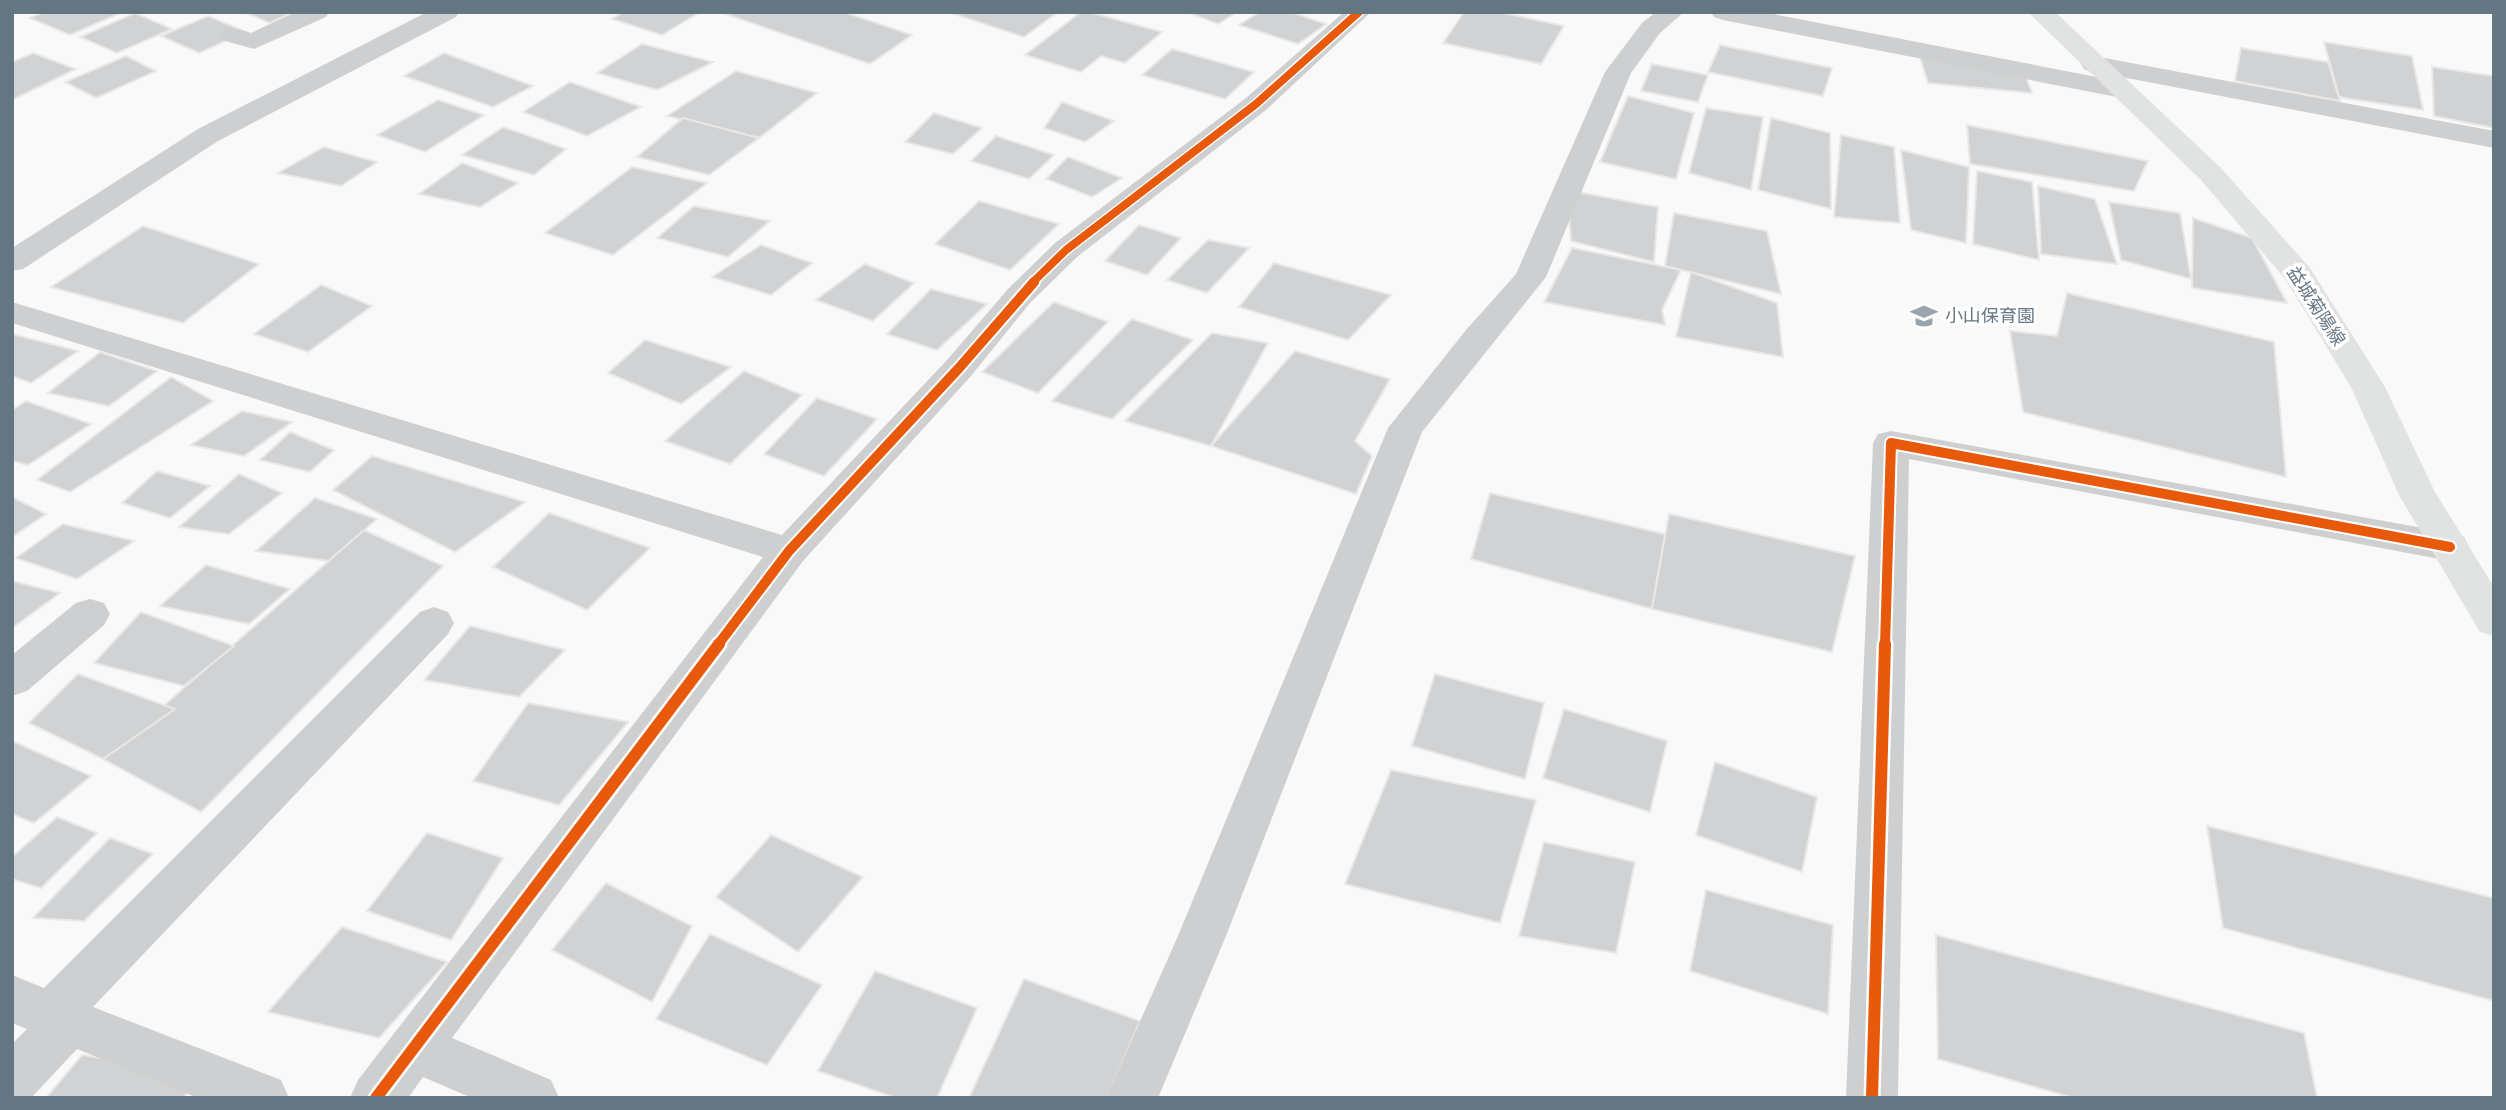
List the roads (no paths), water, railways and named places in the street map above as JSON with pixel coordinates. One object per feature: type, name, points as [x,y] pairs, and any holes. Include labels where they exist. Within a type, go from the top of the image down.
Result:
[{"type":"main road","name":"益城菊陽線","points":[[2040,12],[2211,174],[2299,275],[2368,387],[2418,495],[2494,621]]},
{"type":"street","points":[[254,42],[317,12]]},
{"type":"street","points":[[12,262],[208,135],[447,12]]},
{"type":"street","points":[[376,1098],[789,551],[952,377],[1018,296],[1066,250],[1256,104],[1359,12]]},
{"type":"street","points":[[1132,1098],[1202,936],[1406,428],[1478,337],[1530,277],[1618,72],[1651,28],[1672,12]]},
{"type":"street","points":[[1723,12],[2122,90]]},
{"type":"street","points":[[2094,64],[2494,140]]},
{"type":"street","points":[[12,312],[789,551]]},
{"type":"street","points":[[1872,1098],[1891,443],[2450,547]]},
{"type":"street","points":[[12,680],[90,614]]},
{"type":"street","points":[[12,1081],[44,1012],[434,623]]},
{"type":"street","points":[[44,1012],[263,1098]]},
{"type":"street","points":[[415,1048],[533,1098]]},
{"type":"place","name":"小山保育園","points":[[1924,316]]}]
